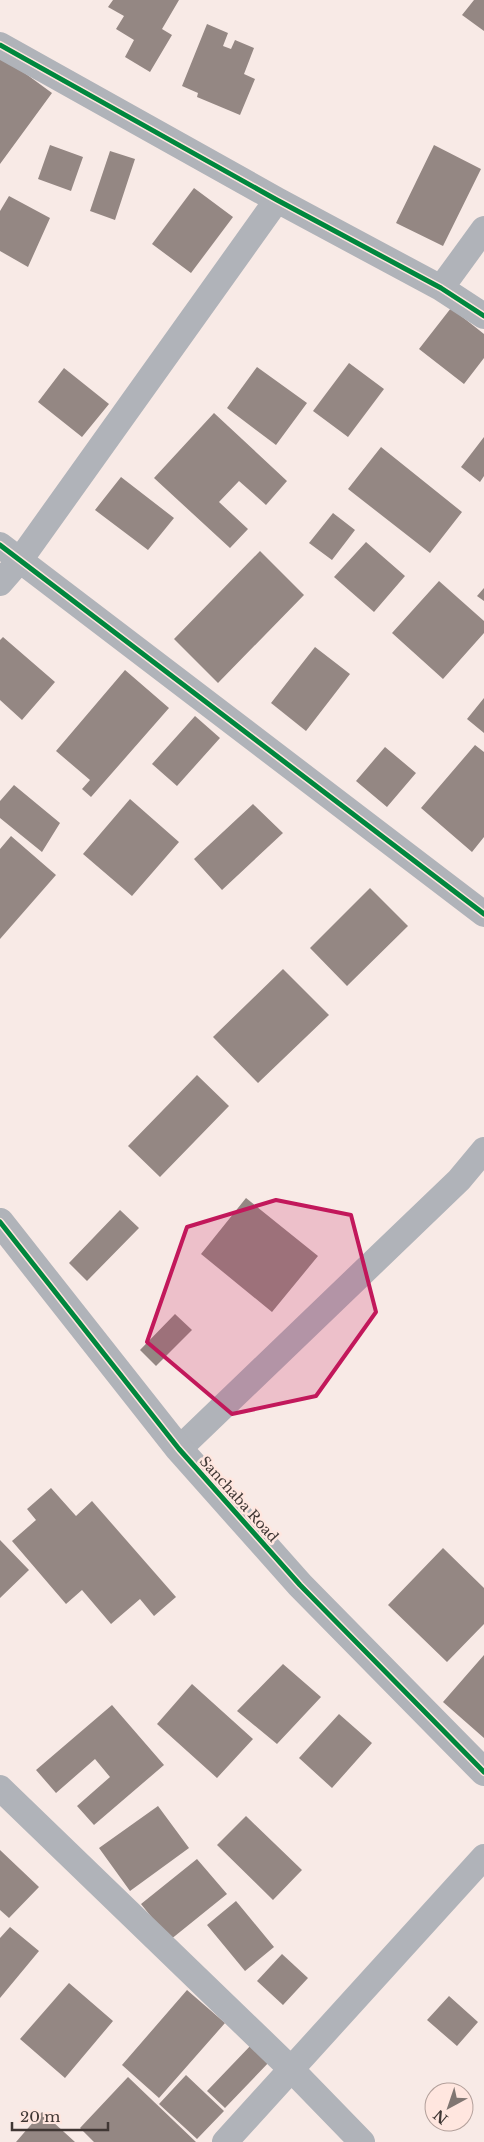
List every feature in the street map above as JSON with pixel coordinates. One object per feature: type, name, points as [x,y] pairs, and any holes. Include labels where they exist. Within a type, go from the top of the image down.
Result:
[{"type":"street","points":[[0,44],[277,200],[441,288],[484,316]]},
{"type":"street","points":[[0,583],[10,553],[277,200]]},
{"type":"street","points":[[441,288],[484,229]]},
{"type":"street","points":[[10,553],[484,914]]},
{"type":"street","points":[[179,1449],[459,1180],[484,1150]]},
{"type":"street","name":"Sanchaba Road","points":[[0,1222],[179,1449],[300,1584],[484,1772]]},
{"type":"street","points":[[0,1788],[291,2068],[362,2142]]},
{"type":"street","points":[[225,2142],[484,1858]]},
{"type":"highlighted area","points":[[276,1200],[351,1215],[376,1312],[316,1396],[232,1414],[147,1342],[187,1227]]},
{"type":"building","points":[[113,0],[179,0],[162,29],[172,35],[150,72],[125,57],[134,40],[116,29],[124,16],[108,7]]},
{"type":"building","points":[[474,0],[484,0],[484,31],[462,15]]},
{"type":"building","points":[[207,24],[228,33],[223,46],[231,49],[235,40],[254,48],[244,74],[255,79],[240,115],[197,97],[198,93],[182,86]]},
{"type":"building","points":[[0,55],[52,93],[0,164]]},
{"type":"building","points":[[50,145],[83,157],[71,191],[38,179]]},
{"type":"building","points":[[434,145],[481,169],[443,246],[396,223]]},
{"type":"building","points":[[110,151],[135,159],[115,220],[90,211]]},
{"type":"building","points":[[194,188],[233,217],[191,273],[152,244]]},
{"type":"building","points":[[9,196],[50,218],[28,267],[0,251],[0,211]]},
{"type":"building","points":[[451,308],[484,334],[484,358],[464,384],[419,349]]},
{"type":"building","points":[[349,363],[384,389],[348,437],[313,411]]},
{"type":"building","points":[[257,367],[307,403],[276,445],[227,408]]},
{"type":"building","points":[[64,368],[109,404],[82,437],[38,402]]},
{"type":"building","points":[[214,413],[287,481],[266,505],[239,481],[219,502],[248,529],[230,548],[154,478]]},
{"type":"building","points":[[484,437],[484,476],[480,482],[461,467]]},
{"type":"building","points":[[381,447],[462,512],[430,553],[348,489]]},
{"type":"building","points":[[121,477],[174,518],[148,550],[95,510]]},
{"type":"building","points":[[333,513],[355,530],[332,560],[309,543]]},
{"type":"building","points":[[366,542],[405,576],[374,612],[334,577]]},
{"type":"building","points":[[260,551],[304,595],[218,683],[174,639]]},
{"type":"building","points":[[439,581],[484,621],[484,633],[443,679],[392,633]]},
{"type":"building","points":[[484,588],[484,601],[477,596]]},
{"type":"building","points":[[3,637],[55,682],[22,720],[0,700],[0,640]]},
{"type":"building","points":[[315,647],[350,674],[306,731],[271,703]]},
{"type":"building","points":[[125,670],[169,708],[91,797],[82,789],[90,780],[56,751]]},
{"type":"building","points":[[484,698],[484,733],[467,719]]},
{"type":"building","points":[[195,716],[220,738],[177,786],[152,764]]},
{"type":"building","points":[[475,745],[484,752],[484,837],[472,852],[421,808]]},
{"type":"building","points":[[385,747],[416,773],[387,807],[356,781]]},
{"type":"building","points":[[14,785],[60,823],[42,852],[0,818],[0,801]]},
{"type":"building","points":[[130,799],[179,842],[132,896],[83,854]]},
{"type":"building","points":[[253,804],[283,833],[222,890],[194,859]]},
{"type":"building","points":[[11,836],[56,875],[0,939],[0,849]]},
{"type":"building","points":[[370,888],[408,926],[347,986],[310,948]]},
{"type":"building","points":[[283,969],[329,1015],[258,1083],[213,1037]]},
{"type":"building","points":[[197,1075],[229,1106],[160,1177],[128,1146]]},
{"type":"building","points":[[246,1198],[318,1256],[272,1312],[201,1254]]},
{"type":"building","points":[[120,1210],[139,1228],[87,1281],[69,1263]]},
{"type":"building","points":[[175,1314],[192,1330],[156,1366],[140,1350]]},
{"type":"building","points":[[51,1488],[76,1516],[92,1501],[176,1597],[154,1616],[140,1599],[111,1624],[82,1590],[66,1604],[12,1541],[36,1520],[27,1509]]},
{"type":"building","points":[[0,1540],[29,1570],[0,1598]]},
{"type":"building","points":[[443,1548],[484,1588],[484,1624],[447,1662],[388,1605]]},
{"type":"building","points":[[484,1655],[484,1738],[443,1702]]},
{"type":"building","points":[[283,1664],[321,1697],[277,1744],[237,1711]]},
{"type":"building","points":[[192,1684],[253,1739],[217,1778],[157,1724]]},
{"type":"building","points":[[112,1705],[164,1765],[94,1825],[77,1806],[110,1777],[95,1759],[56,1793],[36,1770]]},
{"type":"building","points":[[339,1714],[372,1743],[332,1788],[299,1758]]},
{"type":"building","points":[[158,1806],[189,1848],[130,1891],[99,1848]]},
{"type":"building","points":[[246,1816],[302,1870],[273,1900],[217,1845]]},
{"type":"building","points":[[0,1850],[39,1887],[9,1918],[0,1910]]},
{"type":"building","points":[[197,1859],[227,1894],[170,1940],[141,1904]]},
{"type":"building","points":[[236,1901],[274,1947],[245,1971],[207,1925]]},
{"type":"building","points":[[10,1927],[39,1951],[0,1998],[0,1938]]},
{"type":"building","points":[[282,1954],[308,1978],[283,2005],[257,1981]]},
{"type":"building","points":[[69,1983],[113,2021],[65,2078],[20,2039]]},
{"type":"building","points":[[187,1990],[225,2023],[159,2098],[122,2065]]},
{"type":"building","points":[[449,1996],[478,2022],[457,2046],[427,2020]]},
{"type":"building","points":[[253,2043],[271,2060],[225,2108],[207,2091]]},
{"type":"building","points":[[186,2075],[224,2111],[197,2139],[159,2104]]},
{"type":"building","points":[[128,2077],[196,2142],[94,2142],[80,2128]]},
{"type":"building","points":[[42,2112],[75,2142],[16,2142]]},
{"type":"cycle path","points":[[0,45],[277,200],[441,288],[484,316]]},
{"type":"cycle path","points":[[0,545],[484,914]]},
{"type":"cycle path","points":[[0,1222],[179,1449],[300,1585],[484,1772]]}]
